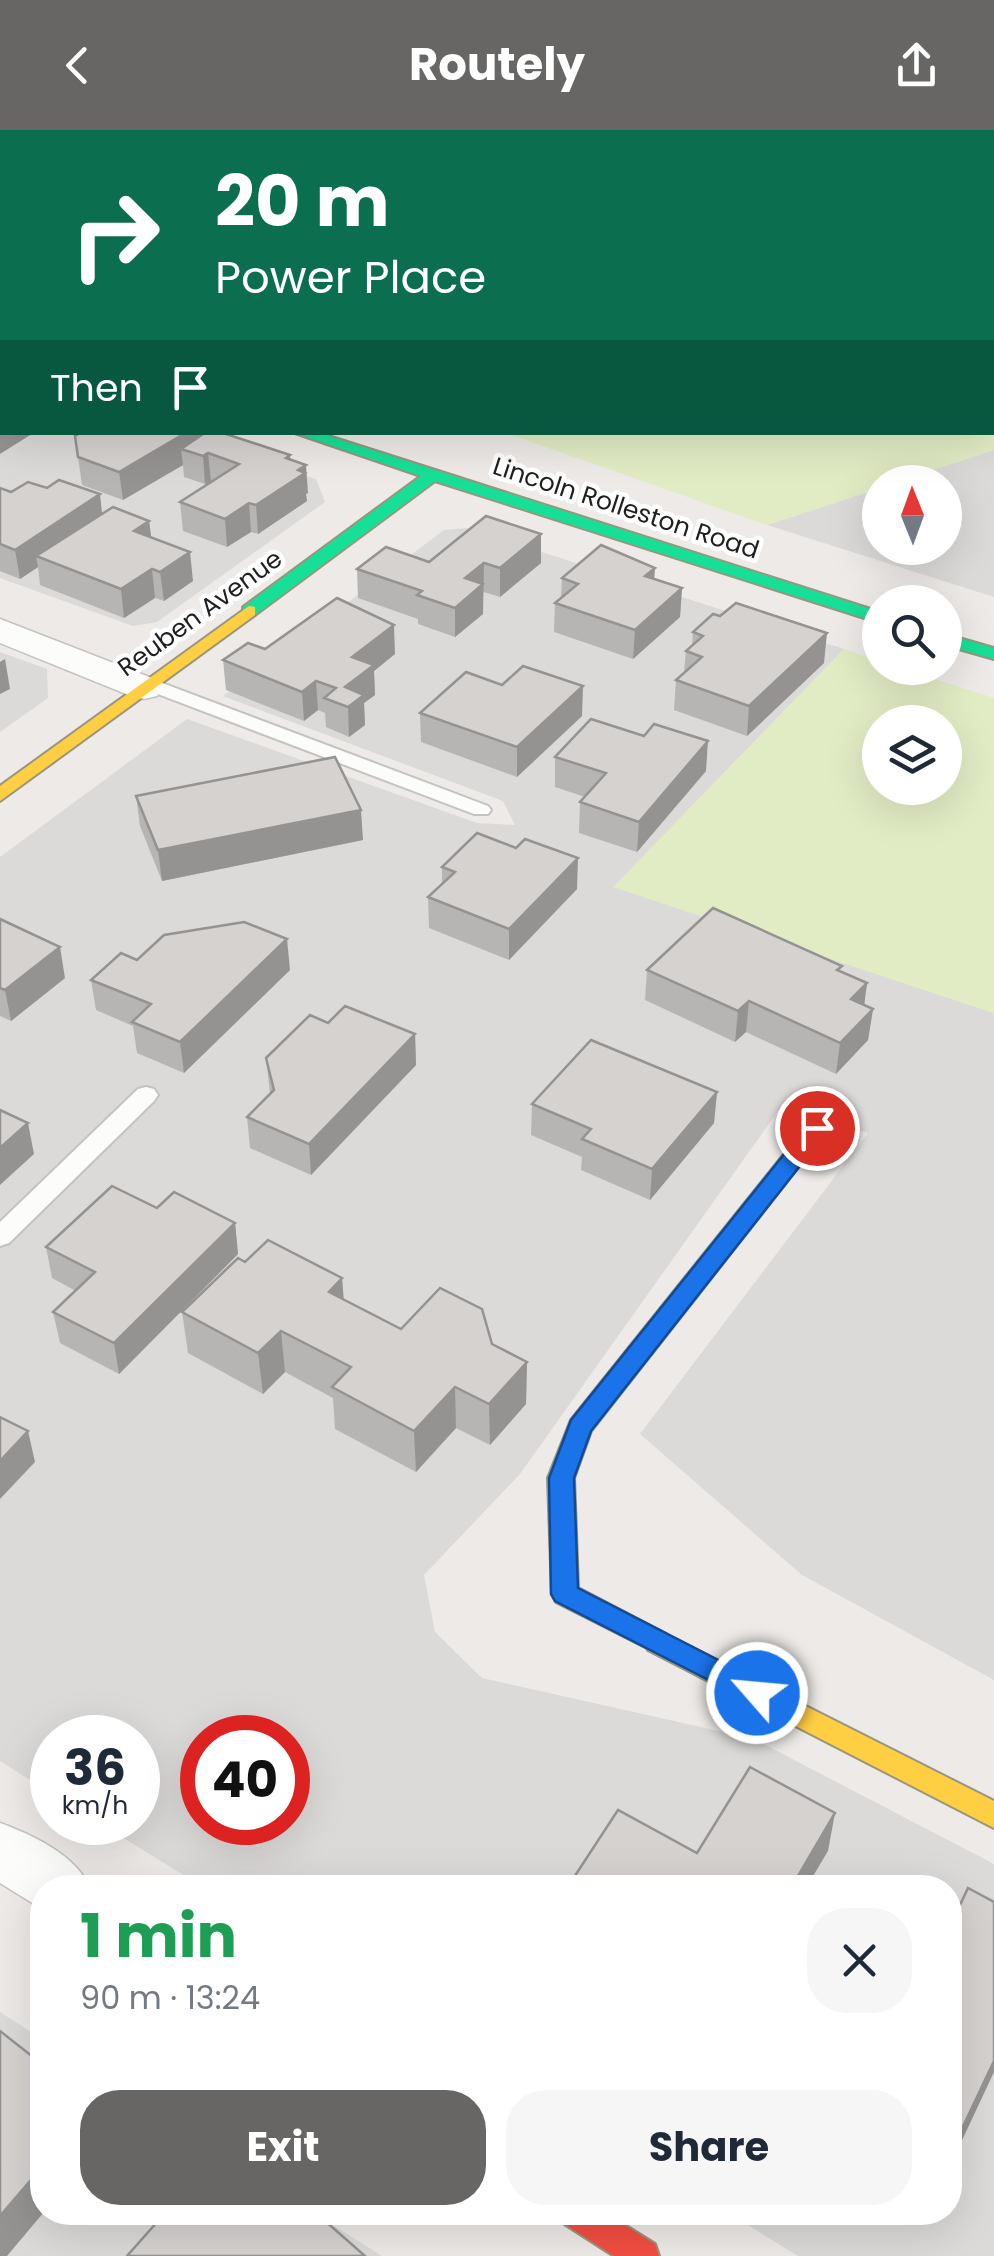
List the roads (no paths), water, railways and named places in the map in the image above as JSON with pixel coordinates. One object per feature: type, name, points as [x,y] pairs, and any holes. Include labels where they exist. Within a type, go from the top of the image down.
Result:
[{"type":"street","name":"Lincoln Rolleston Road","points":[[308,435],[862,612]]},
{"type":"street","name":"Reuben Avenue","points":[[0,795],[432,475]]},
{"type":"street","points":[[0,630],[146,686]]},
{"type":"street","points":[[962,644],[994,654]]},
{"type":"street","points":[[817,1128],[580,1427],[561,1478],[565,1594],[994,1815]]},
{"type":"street","points":[[0,1850],[39,1875]]},
{"type":"street","points":[[594,2225],[643,2256]]},
{"type":"lane","points":[[146,686],[481,810]]},
{"type":"lane","points":[[0,1237],[146,1095]]}]
